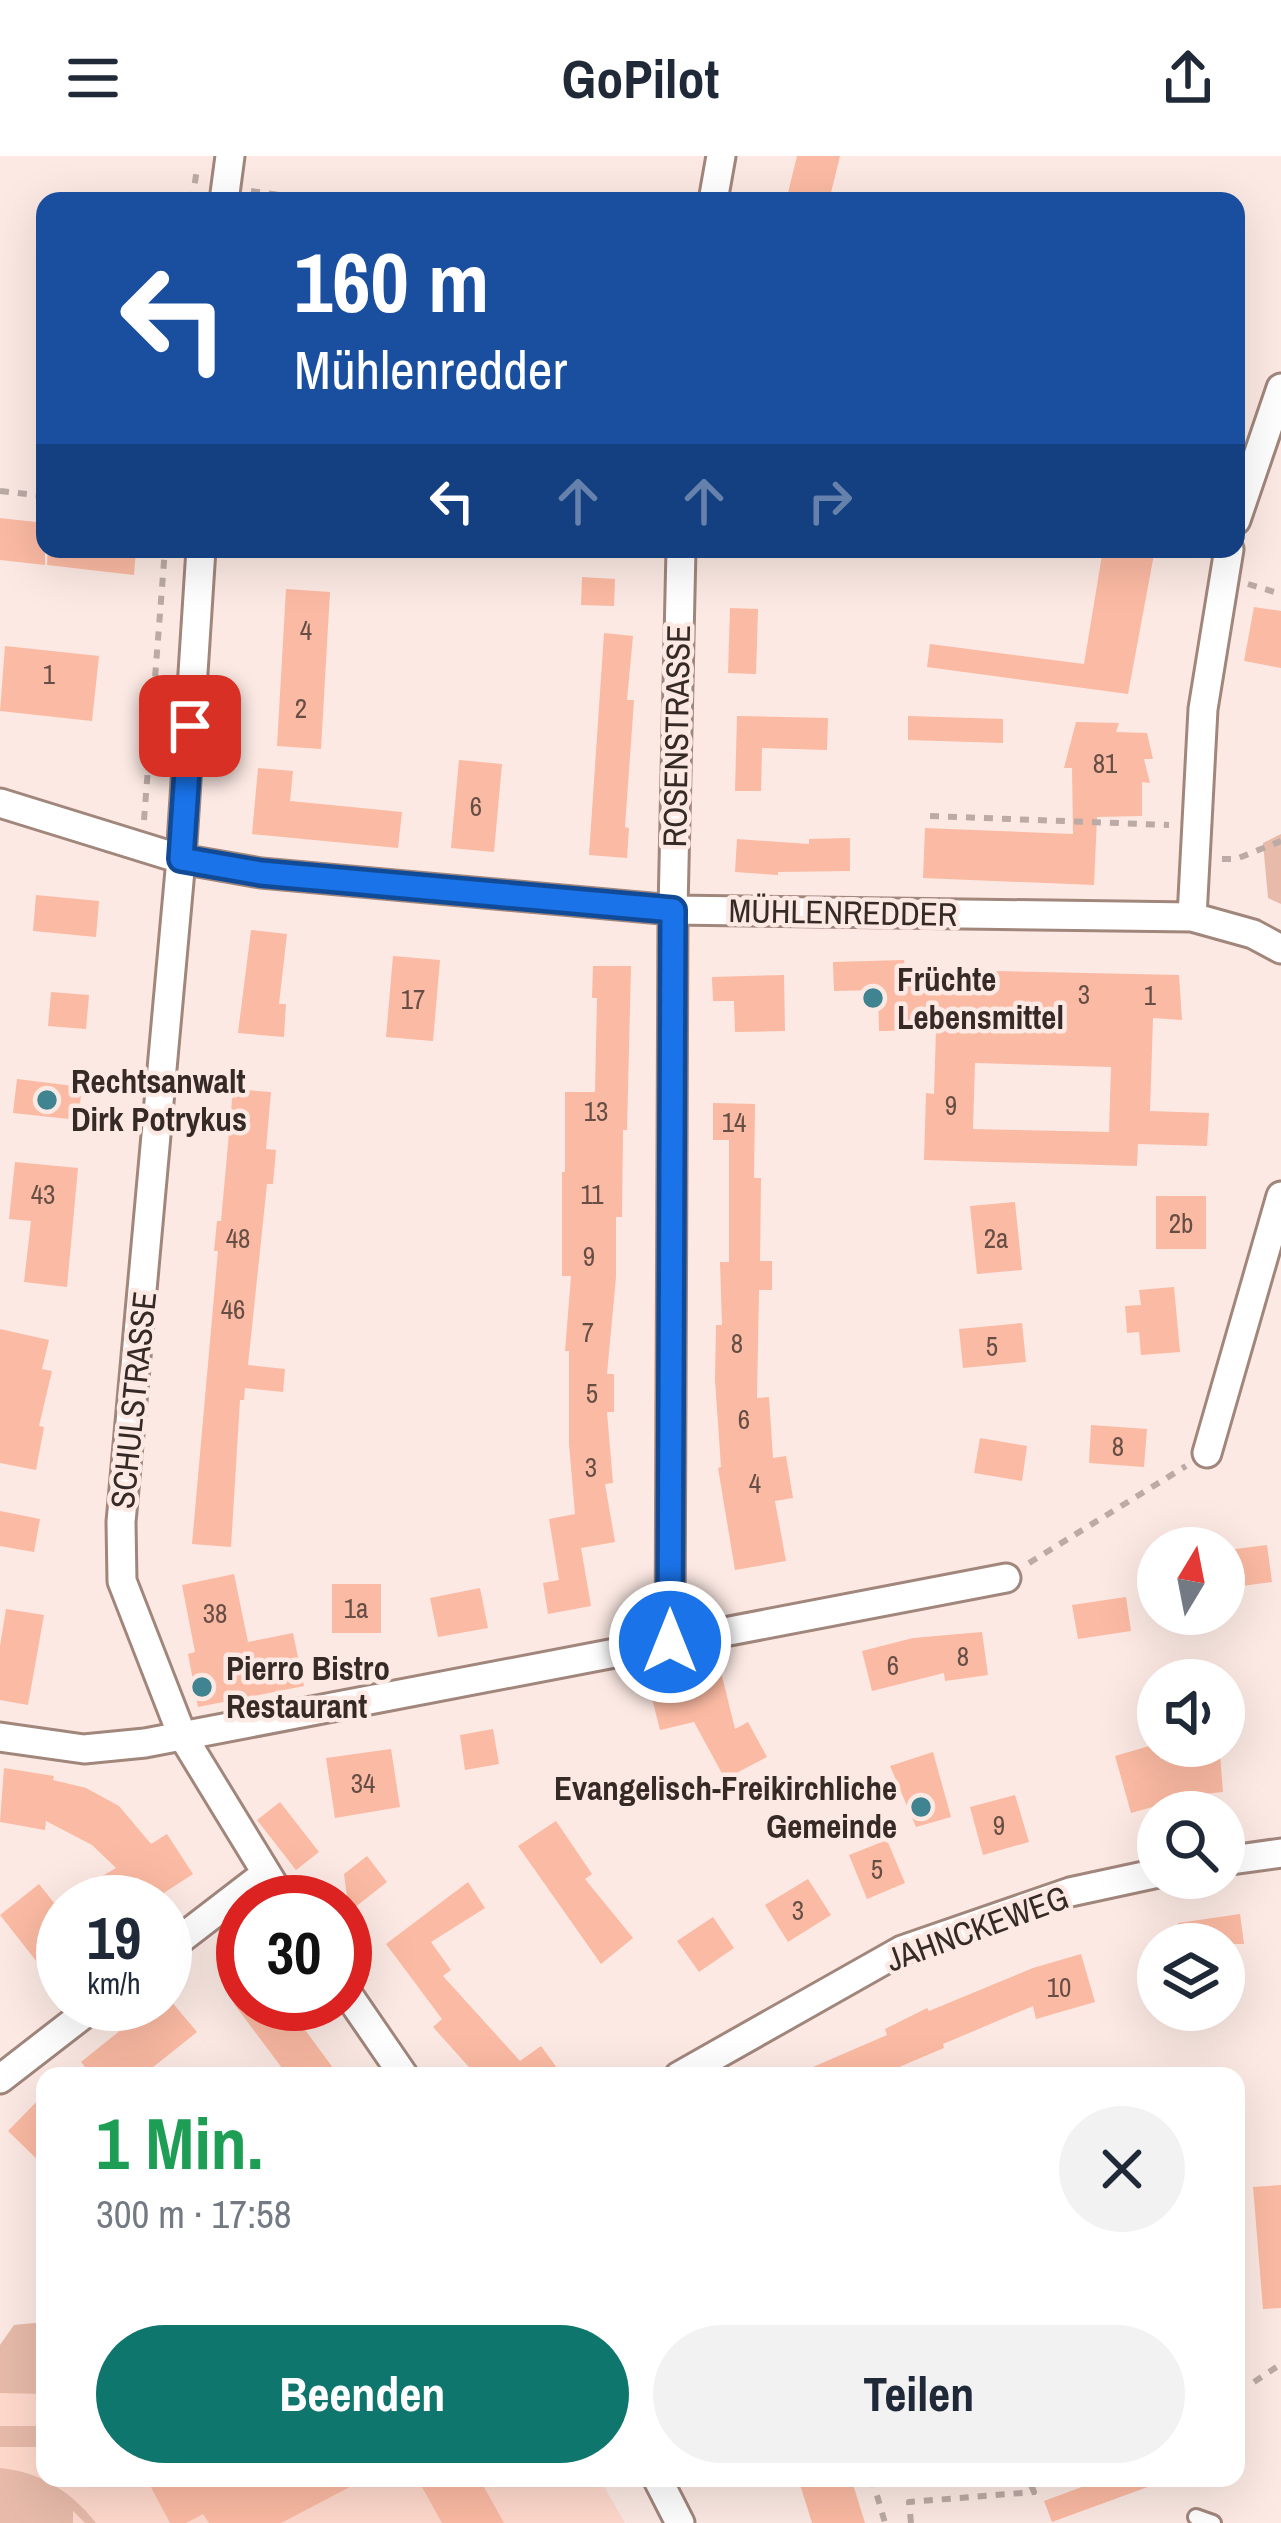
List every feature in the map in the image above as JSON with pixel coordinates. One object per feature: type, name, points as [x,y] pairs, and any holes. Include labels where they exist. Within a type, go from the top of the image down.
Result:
[{"type":"street","points":[[225,192],[230,156]]},
{"type":"street","points":[[715,192],[721,156]]},
{"type":"street","points":[[1245,494],[1281,388]]},
{"type":"street","name":"SCHULSTRASSE","points":[[200,558],[181,859],[121,1522],[122,1581],[182,1735],[265,1874]]},
{"type":"street","name":"ROSENSTRASSE","points":[[670,1642],[673,910],[681,558]]},
{"type":"street","points":[[1192,917],[1202,709],[1227,558]]},
{"type":"street","name":"MÜHLENREDDER","points":[[0,803],[181,859],[261,873],[673,910],[1192,917],[1223,922],[1281,949]]},
{"type":"street","points":[[1208,1454],[1281,1196]]},
{"type":"street","points":[[0,1737],[84,1749],[182,1735],[1006,1578]]},
{"type":"street","points":[[1245,1858],[1281,1853]]},
{"type":"street","points":[[192,1931],[265,1874]]},
{"type":"street","name":"JAHNCKEWEG","points":[[694,2067],[902,1950],[1070,1892],[1137,1878]]},
{"type":"street","points":[[372,2029],[398,2067]]},
{"type":"street","points":[[0,2078],[62,2031]]},
{"type":"street","points":[[662,2487],[680,2523]]},
{"type":"lane","points":[[1196,2517],[1213,2523]]},
{"type":"path","points":[[193,192],[199,156]]},
{"type":"path","points":[[0,491],[36,495]]},
{"type":"path","points":[[142,848],[164,558]]},
{"type":"path","points":[[930,816],[1196,826]]},
{"type":"path","points":[[1195,860],[1236,859],[1281,841]]},
{"type":"path","points":[[1006,1578],[1208,1454]]},
{"type":"path","points":[[1254,2382],[1281,2364]]},
{"type":"path","points":[[875,2487],[885,2523]]},
{"type":"path","points":[[911,2523],[909,2502],[1034,2492],[1032,2487]]},
{"type":"shaded area","points":[[1281,834],[1281,904],[1268,898],[1263,843]]},
{"type":"shaded area","points":[[36,2323],[36,2487],[604,2487],[625,2523],[0,2523],[0,2345],[14,2325]]},
{"type":"shaded area","points":[[36,2323],[36,2394],[0,2393],[0,2345],[14,2325]]},
{"type":"shaded area","points":[[0,2426],[36,2426],[36,2447],[0,2447]]},
{"type":"shaded area","points":[[0,2468],[36,2477],[36,2487],[57,2487],[96,2523],[85,2523],[73,2511],[73,2523],[0,2523]]},
{"type":"building","points":[[797,156],[840,156],[831,192],[788,192]]},
{"type":"building","points":[[0,518],[36,522],[36,558],[45,558],[45,565],[0,560]]},
{"type":"building","points":[[47,558],[135,558],[134,575],[47,565]]},
{"type":"building","points":[[1102,558],[1153,558],[1128,694],[927,667],[930,644],[1084,664]]},
{"type":"building","points":[[582,577],[615,579],[614,606],[581,605]]},
{"type":"building","points":[[286,589],[330,592],[321,749],[277,746]]},
{"type":"building","points":[[1254,607],[1281,611],[1281,668],[1244,661]]},
{"type":"building","points":[[730,608],[758,609],[756,674],[728,673]]},
{"type":"building","points":[[604,633],[633,636],[627,700],[634,700],[627,858],[589,855]]},
{"type":"building","points":[[5,646],[99,656],[92,721],[0,711]]},
{"type":"building","points":[[737,716],[828,718],[827,750],[762,748],[761,791],[735,791]]},
{"type":"building","points":[[908,716],[1003,719],[1003,743],[908,740]]},
{"type":"building","points":[[1076,722],[1119,723],[1116,732],[1147,733],[1153,759],[1144,759],[1150,783],[1142,782],[1142,816],[1097,817],[1094,885],[923,878],[925,828],[1073,834],[1072,768],[1064,768]]},
{"type":"building","points":[[459,760],[502,764],[494,852],[451,848]]},
{"type":"building","points":[[258,768],[293,771],[290,801],[402,812],[398,848],[252,834]]},
{"type":"building","points":[[850,838],[850,871],[735,872],[737,839],[809,844],[809,839]]},
{"type":"building","points":[[36,895],[99,901],[96,937],[33,931]]},
{"type":"building","points":[[251,930],[287,934],[279,1004],[286,1004],[284,1037],[238,1033]]},
{"type":"building","points":[[393,956],[440,960],[433,1041],[386,1037]]},
{"type":"building","points":[[904,960],[905,969],[1179,975],[1182,1020],[1153,1018],[1150,1111],[1209,1113],[1207,1146],[1138,1144],[1137,1166],[924,1160],[926,1093],[934,1094],[936,1030],[879,1031],[878,990],[834,991],[833,962]],"holes":[[[975,1063],[1111,1067],[1109,1132],[973,1129]]]},
{"type":"building","points":[[593,966],[631,966],[622,1217],[616,1217],[607,1374],[614,1374],[614,1412],[607,1412],[613,1483],[605,1484],[615,1542],[581,1548],[591,1606],[548,1614],[543,1583],[559,1580],[549,1519],[575,1514],[569,1351],[565,1351],[571,1276],[562,1276],[562,1172],[565,1092],[595,1092]]},
{"type":"building","points":[[784,975],[785,1031],[735,1032],[734,1001],[713,1001],[712,977]]},
{"type":"building","points":[[51,992],[89,995],[86,1029],[48,1026]]},
{"type":"building","name":"Rechtsanwalt Dirk Potrykus","points":[[17,1079],[82,1087],[78,1120],[13,1113]]},
{"type":"building","points":[[233,1089],[271,1092],[266,1149],[276,1150],[273,1184],[267,1184],[248,1365],[285,1369],[283,1392],[245,1388],[244,1400],[240,1400],[231,1547],[192,1544],[218,1251],[214,1251]]},
{"type":"building","points":[[713,1103],[755,1104],[754,1178],[761,1178],[760,1261],[772,1261],[772,1290],[759,1290],[757,1398],[769,1397],[773,1458],[786,1456],[793,1498],[775,1501],[786,1561],[735,1570],[718,1468],[715,1380],[716,1325],[722,1325],[720,1262],[729,1262],[729,1140],[713,1140]]},
{"type":"building","points":[[15,1162],[78,1168],[67,1287],[24,1282],[31,1221],[9,1219]]},
{"type":"building","points":[[1156,1196],[1206,1196],[1206,1249],[1156,1249]]},
{"type":"building","points":[[1015,1202],[1022,1270],[977,1274],[970,1206]]},
{"type":"building","points":[[1174,1287],[1180,1352],[1141,1355],[1139,1332],[1127,1333],[1125,1306],[1141,1305],[1139,1290]]},
{"type":"building","points":[[1022,1323],[1026,1362],[963,1368],[959,1329]]},
{"type":"building","points":[[0,1329],[49,1340],[42,1369],[52,1371],[39,1426],[44,1427],[36,1470],[0,1463]]},
{"type":"building","points":[[1091,1425],[1147,1429],[1144,1467],[1089,1463]]},
{"type":"building","points":[[980,1438],[1027,1446],[1022,1481],[974,1473]]},
{"type":"building","points":[[0,1511],[40,1519],[34,1552],[0,1546]]},
{"type":"building","points":[[1267,1545],[1272,1582],[1245,1586],[1245,1548]]},
{"type":"building","points":[[234,1574],[248,1642],[293,1633],[304,1686],[198,1707],[188,1654],[195,1652],[182,1585]]},
{"type":"building","points":[[332,1584],[381,1584],[381,1633],[332,1633]]},
{"type":"building","points":[[480,1588],[488,1628],[438,1637],[430,1598]]},
{"type":"building","points":[[1126,1597],[1131,1631],[1078,1639],[1072,1605]]},
{"type":"building","points":[[6,1609],[44,1615],[28,1705],[0,1700]]},
{"type":"building","points":[[982,1632],[988,1675],[945,1681],[944,1673],[872,1691],[862,1651],[913,1638]]},
{"type":"building","points":[[720,1668],[735,1729],[748,1722],[767,1757],[725,1779],[694,1722],[660,1730],[649,1686]]},
{"type":"building","points":[[493,1729],[499,1764],[465,1770],[460,1735]]},
{"type":"building","points":[[391,1749],[400,1807],[335,1818],[326,1758]]},
{"type":"building","points":[[1137,1750],[1137,1767],[1221,1767],[1223,1791],[1137,1791],[1137,1811],[1131,1813],[1115,1756]]},
{"type":"building","points":[[933,1752],[951,1817],[916,1827],[890,1766]]},
{"type":"building","points":[[4,1768],[54,1776],[53,1780],[86,1788],[119,1806],[151,1844],[167,1834],[193,1874],[104,1875],[116,1868],[92,1845],[46,1821],[45,1830],[0,1822]]},
{"type":"building","points":[[1015,1795],[1029,1842],[983,1855],[970,1807]]},
{"type":"building","points":[[280,1802],[319,1852],[296,1870],[257,1820]]},
{"type":"building","points":[[556,1821],[592,1874],[585,1879],[633,1938],[601,1964],[518,1846]]},
{"type":"building","points":[[887,1840],[905,1883],[867,1899],[849,1855]]},
{"type":"building","points":[[367,1856],[387,1882],[372,1894],[372,1875],[344,1874]]},
{"type":"building","points":[[808,1879],[831,1915],[788,1942],[765,1905]]},
{"type":"building","points":[[468,1882],[485,1908],[431,1942],[451,1970],[443,1976],[520,2061],[541,2046],[556,2067],[469,2067],[433,2027],[442,2019],[386,1944]]},
{"type":"building","points":[[36,1886],[36,1961],[0,1915]]},
{"type":"building","points":[[1240,1914],[1241,1923],[1178,1923]]},
{"type":"building","points":[[713,1917],[734,1948],[699,1972],[677,1941]]},
{"type":"building","points":[[1081,1954],[1095,2002],[1036,2019],[1033,2006],[899,2067],[813,2067],[887,2035],[885,2029],[927,2008]]},
{"type":"building","points":[[192,2026],[197,2032],[153,2067],[85,2067],[81,2062],[120,2031],[192,2031]]},
{"type":"building","points":[[254,2031],[306,2031],[332,2067],[281,2067]]},
{"type":"building","points":[[36,2102],[36,2158],[8,2131]]},
{"type":"building","points":[[1281,2185],[1281,2308],[1263,2309],[1253,2187]]},
{"type":"building","points":[[151,2487],[350,2487],[281,2523],[209,2523],[203,2514],[186,2523],[170,2523]]},
{"type":"building","points":[[422,2487],[484,2487],[504,2523],[442,2523]]},
{"type":"building","points":[[801,2487],[854,2487],[865,2523],[812,2523]]},
{"type":"building","points":[[1082,2487],[1148,2487],[1052,2522],[1044,2501]]},
{"type":"place","name":"Früchte Lebensmittel","points":[[873,998]]},
{"type":"place","name":"Rechtsanwalt Dirk Potrykus","points":[[47,1100]]},
{"type":"place","name":"Pierro Bistro Restaurant","points":[[202,1687]]},
{"type":"place","name":"Evangelisch-Freikirchliche Gemeinde","points":[[921,1807]]},
{"type":"route","points":[[190,726],[181,859],[261,873],[673,910],[670,1642]]}]
